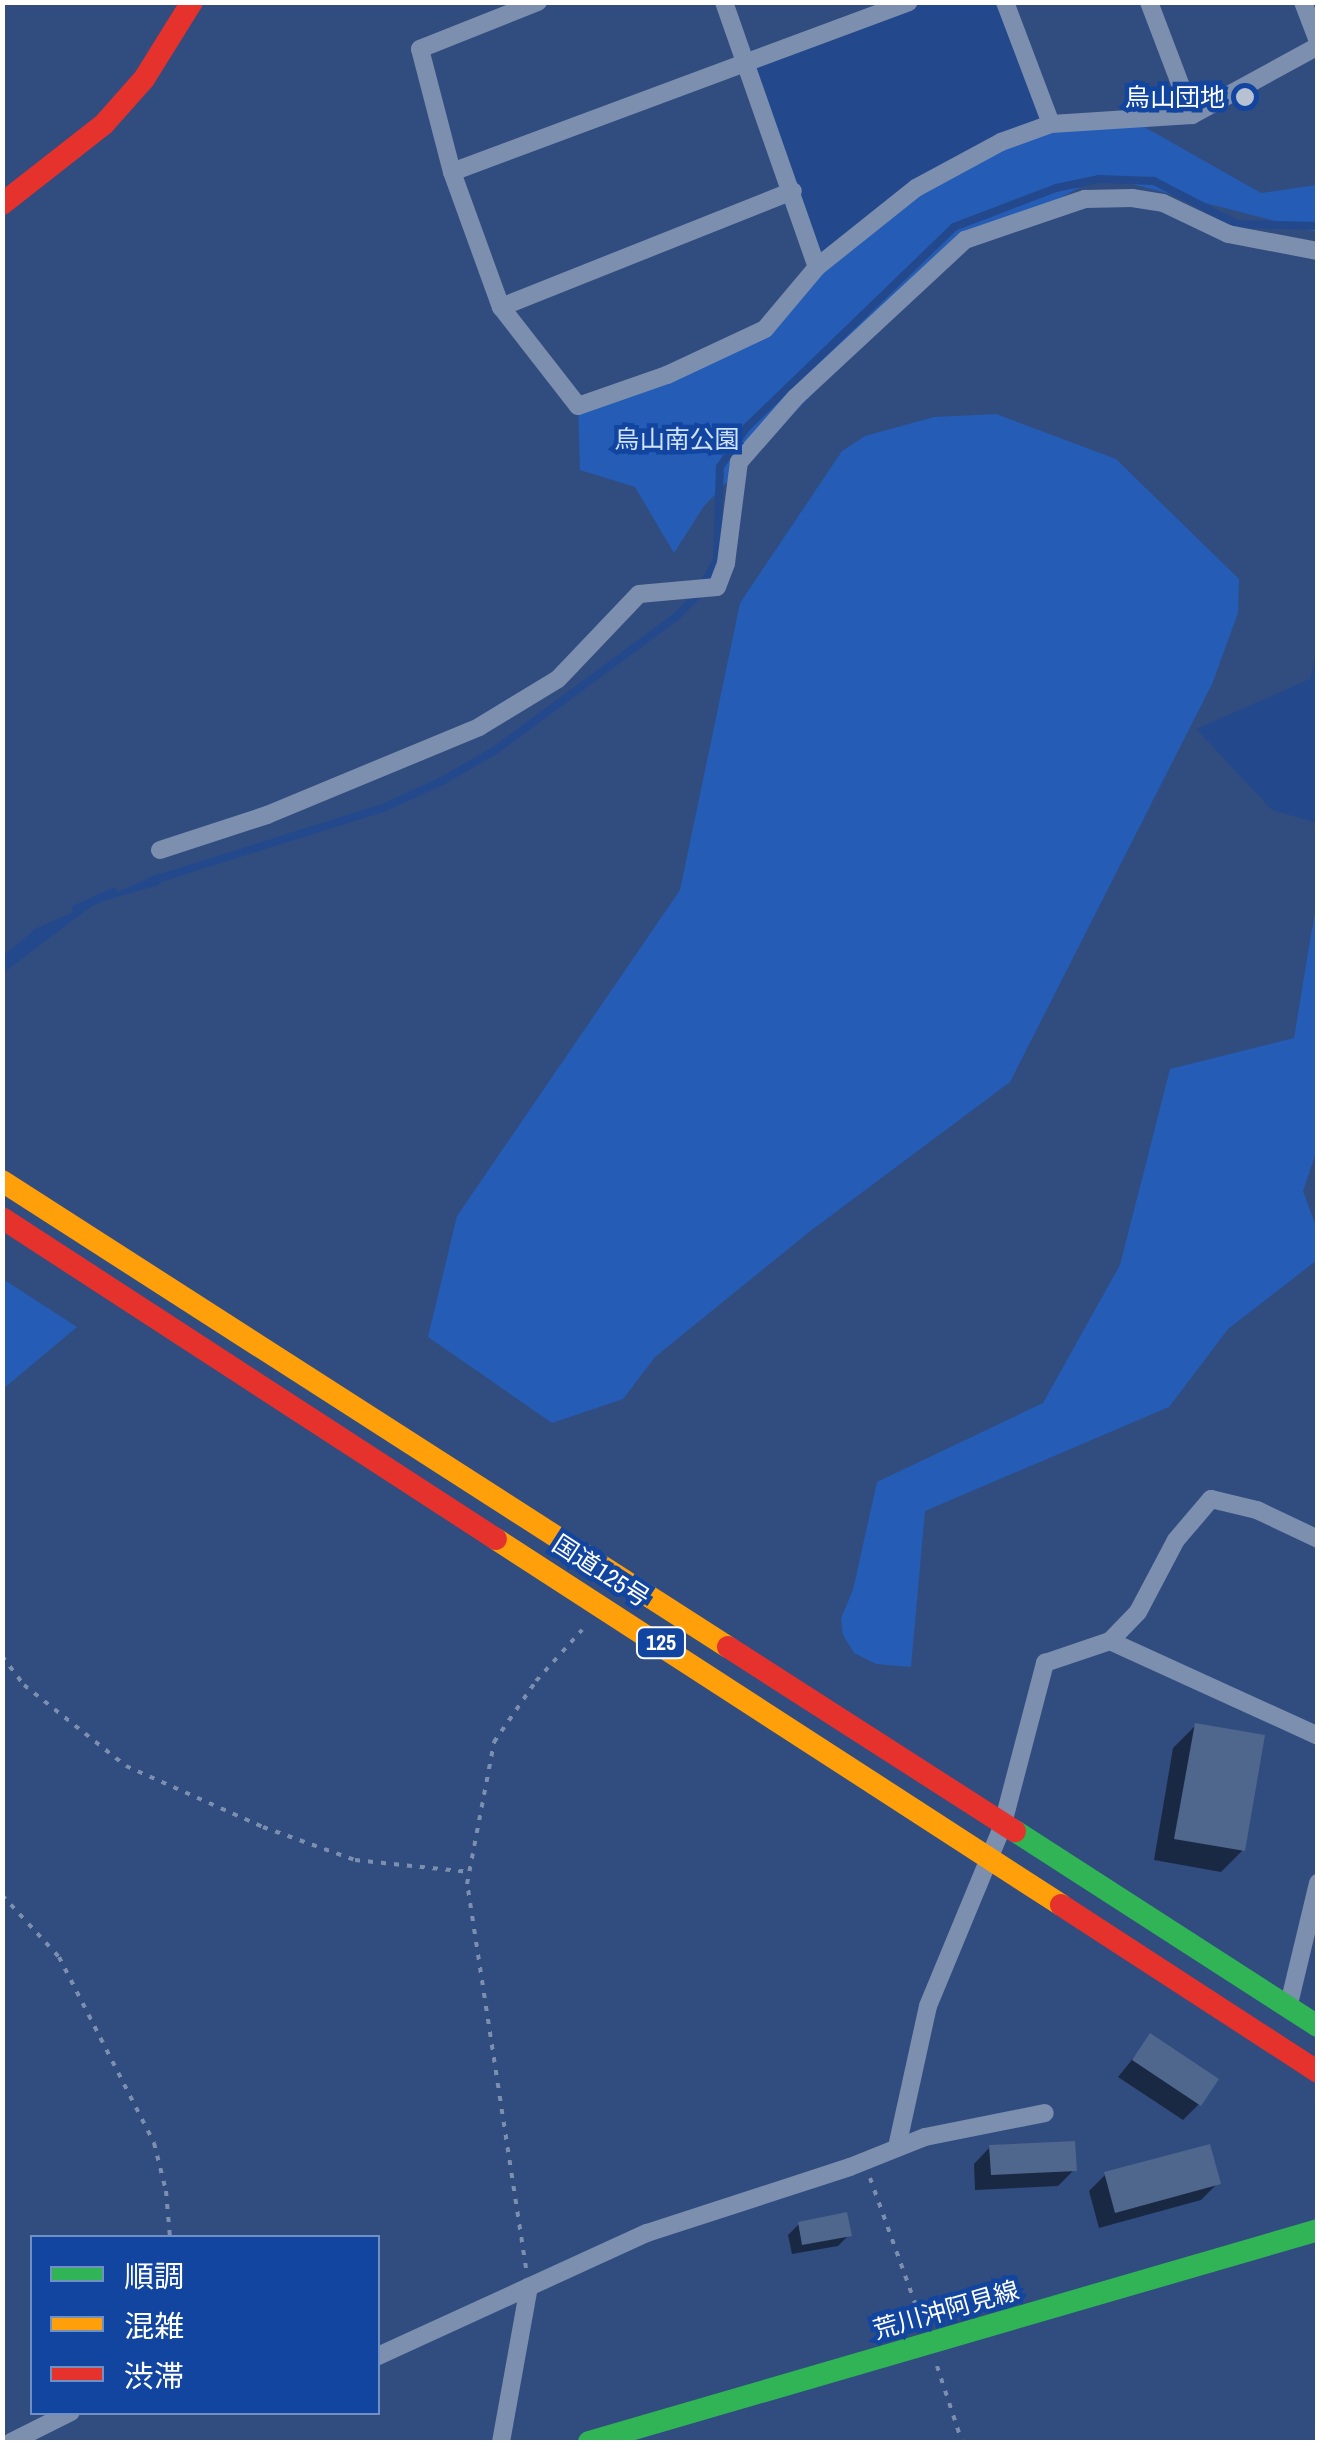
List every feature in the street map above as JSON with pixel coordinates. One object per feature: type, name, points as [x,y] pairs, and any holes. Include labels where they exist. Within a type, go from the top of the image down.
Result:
[{"type":"main road","points":[[2,204],[104,124],[144,79],[192,2]]},
{"type":"main road","name":"国道125号","points":[[2,1181],[1318,2026]]},
{"type":"main road","name":"国道125号","points":[[2,1218],[1318,2072]]},
{"type":"main road","name":"荒川沖阿見線","points":[[589,2442],[1318,2230]]},
{"type":"street","points":[[538,2],[420,48],[452,172],[501,307],[578,406],[667,374],[765,329],[817,267],[916,188],[1001,142],[1051,124],[1192,115],[1318,44],[1303,2]]},
{"type":"street","points":[[724,2],[817,267]]},
{"type":"street","points":[[452,172],[908,2]]},
{"type":"street","points":[[1005,2],[1051,124]]},
{"type":"street","points":[[1149,2],[1192,115]]},
{"type":"street","points":[[501,307],[793,190]]},
{"type":"street","points":[[160,850],[267,815],[479,727],[558,678],[638,594],[717,586],[726,563],[740,462],[796,398],[965,240],[1084,199],[1132,198],[1163,203],[1228,234],[1318,252]]},
{"type":"street","points":[[897,2147],[928,2006],[1002,1826],[1044,1663],[1110,1641],[1138,1612],[1176,1540],[1211,1499],[1257,1510],[1318,1539]]},
{"type":"street","points":[[1110,1641],[1318,1736]]},
{"type":"street","points":[[1288,2008],[1318,1884]]},
{"type":"street","points":[[380,2355],[647,2233],[864,2162],[925,2137],[1045,2113]]},
{"type":"street","points":[[501,2442],[529,2287]]},
{"type":"street","points":[[11,2442],[65,2415]]},
{"type":"path","points":[[529,2287],[467,1884],[494,1742],[601,1604]]},
{"type":"path","points":[[2,1656],[24,1684],[126,1766],[354,1860],[469,1872]]},
{"type":"path","points":[[2,1894],[58,1957],[154,2143],[166,2191],[170,2235]]},
{"type":"path","points":[[864,2162],[962,2442]]},
{"type":"green space","name":"烏山南公園","points":[[1132,120],[1261,193],[1317,185],[1317,232],[1101,176],[938,264],[704,506],[674,553],[635,487],[580,470],[578,406],[765,329],[817,267],[916,188],[1051,124]]},
{"type":"green space","points":[[996,414],[1116,459],[1239,579],[1238,613],[1212,684],[1010,1082],[809,1232],[655,1357],[623,1399],[552,1423],[428,1337],[457,1216],[680,890],[740,603],[842,451],[865,436],[934,417]]},
{"type":"green space","points":[[1317,899],[1318,1147],[1303,1191],[1317,1229],[1317,1260],[1228,1329],[1169,1407],[925,1511],[911,1667],[876,1664],[854,1653],[843,1635],[841,1618],[853,1590],[877,1482],[1043,1403],[1120,1265],[1170,1069],[1294,1038]]},
{"type":"green space","points":[[3,1279],[77,1327],[3,1389]]},
{"type":"shaded area","points":[[920,3],[1006,3],[1053,130],[953,159],[825,266],[752,63]]},
{"type":"shaded area","points":[[1317,649],[1317,823],[1272,810],[1196,729],[1310,679]]},
{"type":"shaded area","points":[[160,873],[159,885],[96,903],[3,973],[3,956],[35,929]]},
{"type":"building","points":[[1195,1723],[1265,1735],[1245,1851],[1174,1839]]},
{"type":"building","points":[[1150,2033],[1219,2079],[1201,2106],[1132,2060]]},
{"type":"building","points":[[1075,2141],[1077,2171],[991,2175],[989,2145]]},
{"type":"building","points":[[1210,2144],[1221,2184],[1115,2213],[1104,2172]]},
{"type":"building","points":[[847,2212],[852,2236],[802,2245],[798,2222]]},
{"type":"waterway","points":[[151,881],[385,807],[442,781],[494,751],[676,617],[697,595],[717,560],[720,467],[746,428],[954,227],[1056,188],[1099,179],[1154,181],[1237,224],[1318,226]]},
{"type":"waterway","points":[[76,909],[113,892]]},
{"type":"traffic: fast","points":[[1015,1831],[1318,2026]]},
{"type":"traffic: fast","points":[[589,2442],[1318,2230]]},
{"type":"traffic: slow","points":[[2,1181],[728,1647]]},
{"type":"traffic: slow","points":[[496,1539],[1061,1905]]},
{"type":"traffic: jam","points":[[2,204],[104,124],[144,79],[192,2]]},
{"type":"traffic: jam","points":[[2,1218],[496,1539]]},
{"type":"traffic: jam","points":[[728,1647],[1015,1831]]},
{"type":"traffic: jam","points":[[1061,1905],[1318,2072]]},
{"type":"place","name":"烏山団地","points":[[1245,97]]}]
